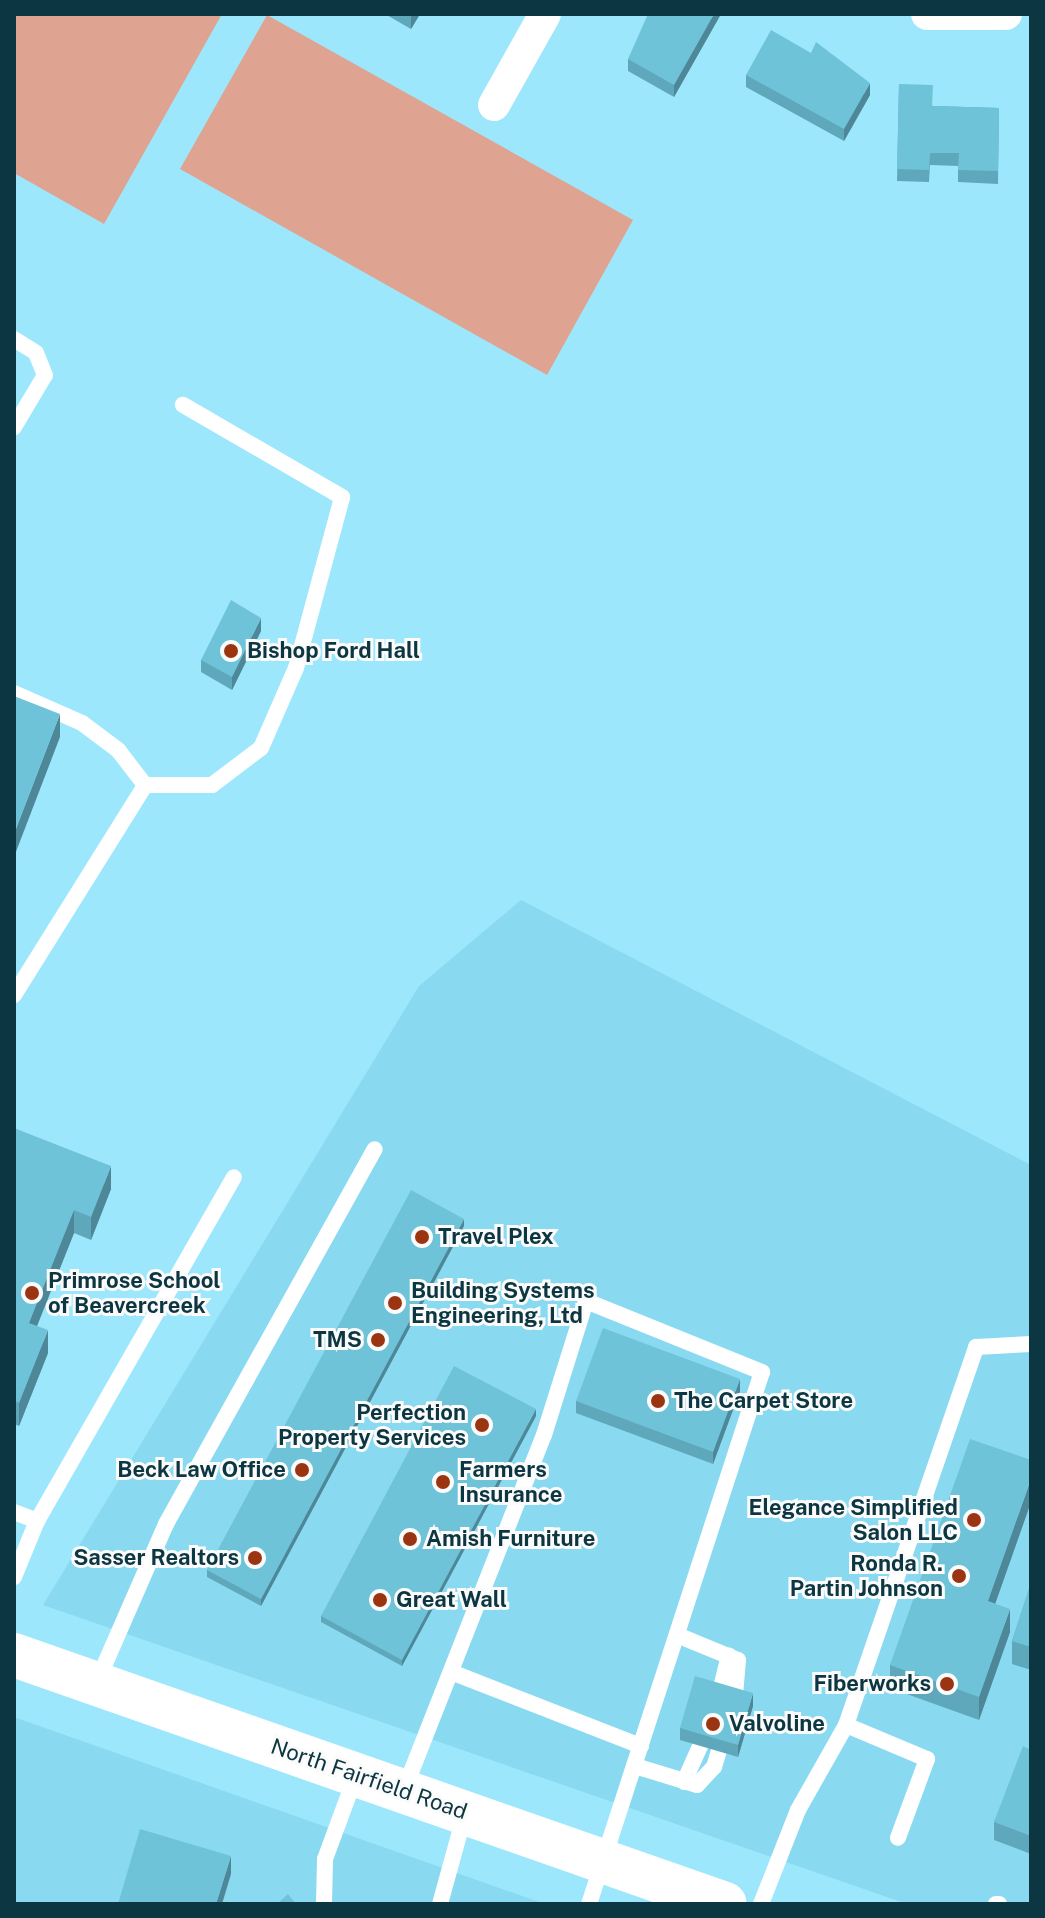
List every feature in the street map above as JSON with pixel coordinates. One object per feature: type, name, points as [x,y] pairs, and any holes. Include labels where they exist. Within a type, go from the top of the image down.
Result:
[{"type":"main road","name":"North Fairfield Road","points":[[14,1655],[725,1904]]},
{"type":"street","points":[[494,105],[545,14]]},
{"type":"street","points":[[927,14],[1006,14]]},
{"type":"lane","points":[[14,339],[36,353],[45,375],[14,427]]},
{"type":"lane","points":[[145,785],[212,785],[261,748],[296,668],[342,497],[183,405]]},
{"type":"lane","points":[[14,693],[82,723],[118,750],[145,785]]},
{"type":"lane","points":[[14,995],[145,785]]},
{"type":"lane","points":[[96,1683],[166,1524],[375,1149]]},
{"type":"lane","points":[[14,1577],[37,1521],[234,1177]]},
{"type":"lane","points":[[404,1792],[544,1435],[586,1301],[762,1372],[589,1904]]},
{"type":"lane","points":[[761,1904],[798,1810],[846,1725],[976,1347],[1031,1344]]},
{"type":"lane","points":[[14,1512],[37,1521]]},
{"type":"lane","points":[[635,1766],[697,1785],[714,1767],[740,1688],[738,1660],[677,1635]]},
{"type":"lane","points":[[451,1672],[641,1746]]},
{"type":"lane","points":[[846,1725],[927,1759],[898,1838]]},
{"type":"lane","points":[[324,1904],[325,1859],[356,1775]]},
{"type":"lane","points":[[440,1904],[465,1813]]},
{"type":"shaded area","points":[[14,14],[222,14],[104,224],[14,173]]},
{"type":"shaded area","points":[[267,15],[633,220],[547,375],[180,169]]},
{"type":"shaded area","points":[[521,900],[1031,1165],[1031,1904],[907,1904],[43,1605],[419,986]]},
{"type":"shaded area","points":[[14,1717],[545,1904],[14,1904]]},
{"type":"building","points":[[648,14],[714,14],[674,85],[628,59]]},
{"type":"building","points":[[771,30],[811,53],[816,42],[870,83],[844,129],[746,75]]},
{"type":"building","points":[[899,84],[933,85],[932,106],[999,108],[998,171],[958,170],[959,153],[930,153],[929,170],[897,169]]},
{"type":"building","name":"Bishop Ford Hall","points":[[231,600],[261,618],[232,677],[201,660]]},
{"type":"building","points":[[14,696],[60,714],[14,834]]},
{"type":"building","name":"Primrose School of Beavercreek","points":[[14,1128],[111,1166],[91,1217],[74,1210],[29,1323],[48,1330],[19,1403],[14,1401]]},
{"type":"building","points":[[411,1190],[464,1219],[261,1599],[207,1570]]},
{"type":"building","points":[[603,1328],[740,1379],[713,1452],[576,1401]]},
{"type":"building","points":[[454,1366],[536,1409],[402,1660],[321,1616]]},
{"type":"building","points":[[970,1439],[1031,1460],[1031,1479],[988,1601],[1010,1609],[979,1697],[890,1665]]},
{"type":"building","points":[[1031,1583],[1031,1647],[1012,1641]]},
{"type":"building","points":[[695,1676],[753,1693],[738,1745],[680,1728]]},
{"type":"building","points":[[1023,1746],[1031,1750],[1031,1836],[994,1822]]},
{"type":"building","points":[[140,1829],[231,1856],[216,1904],[118,1904]]},
{"type":"building","points":[[288,1894],[296,1904],[277,1904]]},
{"type":"place","name":"Bishop Ford Hall","points":[[231,651]]},
{"type":"place","name":"Travel Plex","points":[[422,1237]]},
{"type":"place","name":"Primrose School of Beavercreek","points":[[32,1293]]},
{"type":"place","name":"Building Systems Engineering, Ltd","points":[[395,1303]]},
{"type":"place","name":"TMS","points":[[378,1340]]},
{"type":"place","name":"The Carpet Store","points":[[658,1401]]},
{"type":"place","name":"Perfection Property Services","points":[[482,1425]]},
{"type":"place","name":"Beck Law Office","points":[[302,1470]]},
{"type":"place","name":"Farmers Insurance","points":[[443,1482]]},
{"type":"place","name":"Elegance Simplified Salon LLC","points":[[974,1520]]},
{"type":"place","name":"Amish Furniture","points":[[410,1539]]},
{"type":"place","name":"Sasser Realtors","points":[[255,1558]]},
{"type":"place","name":"Ronda R. Partin Johnson","points":[[959,1576]]},
{"type":"place","name":"Great Wall","points":[[380,1600]]},
{"type":"place","name":"Fiberworks","points":[[947,1684]]},
{"type":"place","name":"Valvoline","points":[[713,1724]]}]
